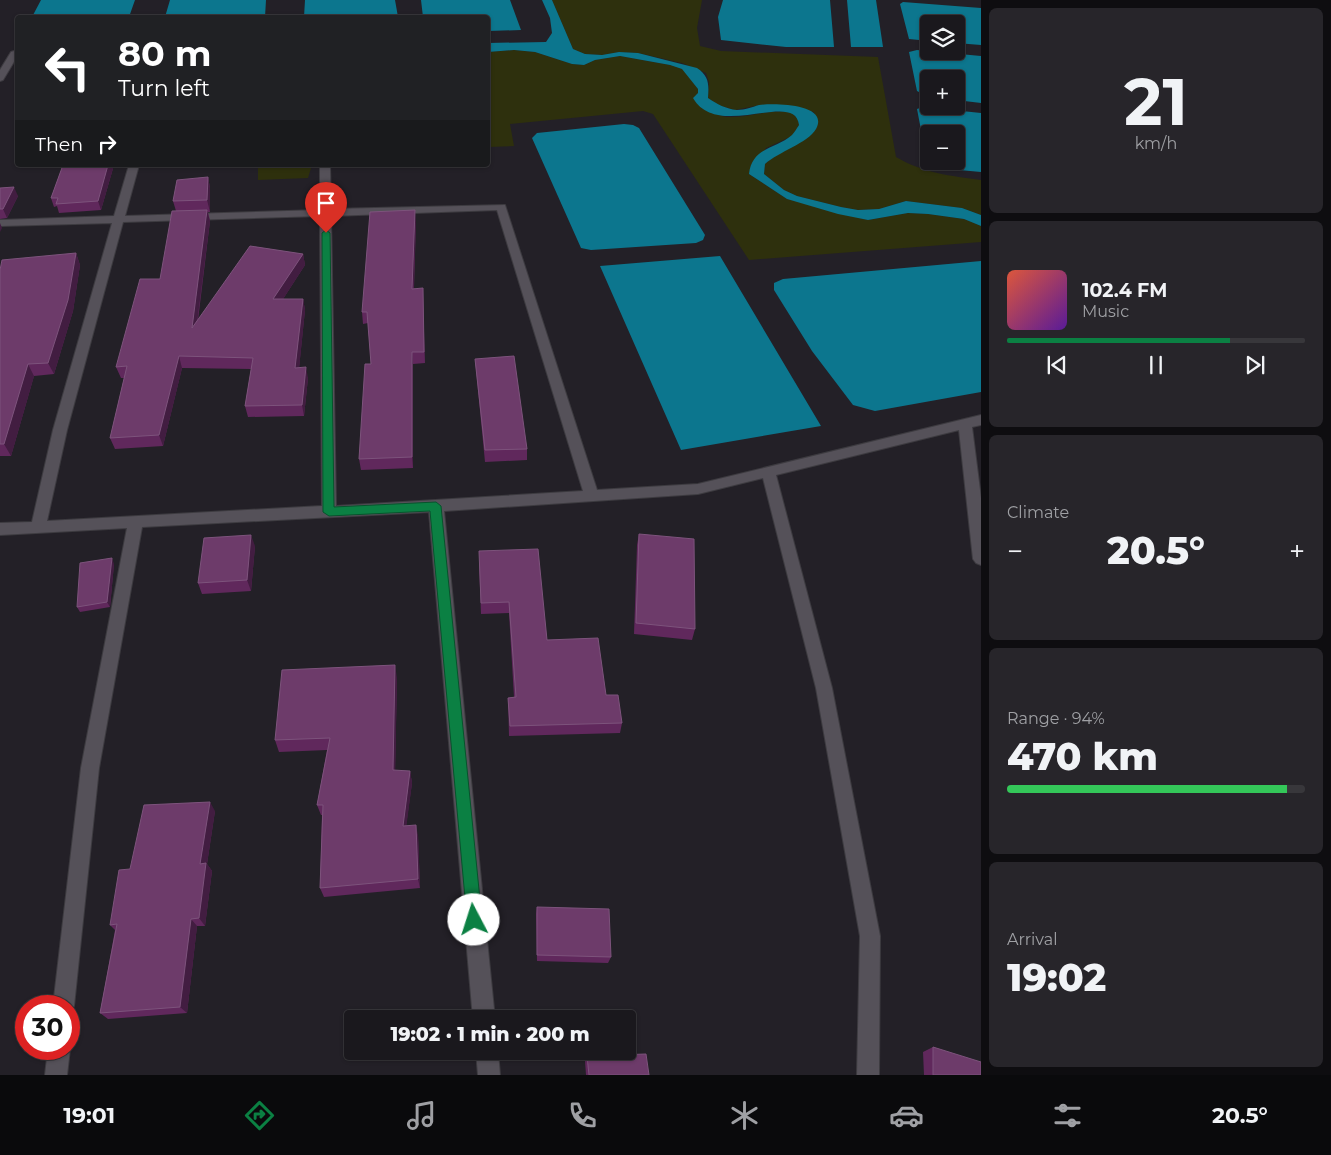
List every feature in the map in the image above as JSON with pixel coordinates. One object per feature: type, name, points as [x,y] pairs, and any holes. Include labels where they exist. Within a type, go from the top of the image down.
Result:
[{"type":"street","points":[[0,78],[14,54]]},
{"type":"street","points":[[38,527],[60,430],[133,167]]},
{"type":"street","points":[[325,167],[329,512]]},
{"type":"street","points":[[0,223],[501,207],[592,496]]},
{"type":"street","points":[[0,529],[436,506],[698,489],[981,420]]},
{"type":"street","points":[[965,424],[981,560]]},
{"type":"street","points":[[768,472],[824,688],[870,936],[868,1075]]},
{"type":"street","points":[[436,506],[483,1010]]},
{"type":"street","points":[[65,995],[90,768],[136,522]]},
{"type":"street","points":[[56,1075],[58,1060]]},
{"type":"street","points":[[487,1060],[489,1075]]},
{"type":"green space","points":[[552,0],[702,0],[697,28],[700,46],[721,51],[878,57],[896,157],[920,168],[920,170],[981,180],[981,215],[962,208],[906,201],[879,209],[858,210],[797,196],[784,190],[764,174],[765,164],[816,128],[814,112],[760,105],[735,110],[718,105],[708,98],[709,82],[706,73],[682,63],[638,53],[585,54],[573,49]]},
{"type":"green space","points":[[514,50],[535,52],[572,64],[584,65],[595,60],[620,56],[683,69],[698,89],[701,107],[717,114],[735,117],[783,111],[791,112],[798,119],[799,125],[792,136],[766,148],[749,174],[787,199],[868,220],[908,213],[964,219],[981,226],[981,242],[749,260],[653,114],[643,111],[510,124],[514,146],[490,147],[490,52]]},
{"type":"green space","points":[[258,167],[311,167],[308,178],[258,180]]},
{"type":"water","points":[[41,0],[135,0],[130,15],[33,15]]},
{"type":"water","points":[[170,0],[266,0],[265,15],[166,15]]},
{"type":"water","points":[[305,0],[395,0],[398,15],[304,15]]},
{"type":"water","points":[[421,0],[510,0],[521,30],[490,31],[490,15],[423,15]]},
{"type":"water","points":[[542,0],[552,0],[573,49],[585,54],[638,53],[697,68],[706,77],[708,98],[729,109],[740,110],[759,105],[776,104],[808,109],[815,114],[818,120],[816,129],[812,134],[765,164],[764,174],[784,190],[797,196],[858,210],[879,209],[906,201],[962,208],[981,215],[981,226],[964,219],[928,214],[908,213],[868,220],[838,214],[787,199],[749,174],[751,165],[760,153],[786,140],[794,133],[799,125],[794,115],[784,112],[770,112],[736,116],[720,115],[705,110],[693,98],[698,93],[698,89],[682,69],[620,56],[595,60],[584,65],[572,64],[535,52],[514,50],[490,52],[490,43],[546,42],[552,33],[550,18]]},
{"type":"water","points":[[723,0],[830,0],[834,47],[786,47],[721,40],[718,17]]},
{"type":"water","points":[[847,0],[876,0],[883,47],[851,47]]},
{"type":"water","points":[[903,2],[981,8],[981,45],[965,44],[965,15],[920,15],[920,40],[909,39],[900,4]]},
{"type":"water","points":[[920,50],[920,60],[965,60],[965,54],[981,56],[981,103],[965,101],[965,70],[920,70],[920,92],[917,91],[909,52]]},
{"type":"water","points":[[920,108],[920,115],[965,115],[965,111],[981,113],[981,172],[959,170],[965,170],[965,125],[920,125],[917,109]]},
{"type":"water","points":[[624,124],[639,128],[705,235],[703,240],[696,243],[591,250],[581,248],[532,138],[537,133]]},
{"type":"water","points":[[720,256],[821,426],[681,450],[600,266]]},
{"type":"water","points":[[981,261],[981,392],[875,411],[853,405],[812,351],[774,290],[774,283],[783,279]]},
{"type":"building","points":[[62,167],[107,167],[98,201],[56,204],[58,198],[51,198]]},
{"type":"building","points":[[208,177],[207,200],[173,201],[177,180]]},
{"type":"building","points":[[14,187],[3,209],[0,209],[0,188]]},
{"type":"building","points":[[207,210],[192,328],[250,246],[303,254],[273,299],[303,299],[295,368],[306,367],[302,405],[245,406],[253,358],[179,356],[159,435],[110,438],[127,366],[116,367],[140,279],[160,279],[172,211]]},
{"type":"building","points":[[415,210],[412,289],[423,288],[424,352],[412,352],[412,457],[359,459],[365,364],[371,364],[367,312],[362,312],[370,212]]},
{"type":"building","points":[[76,253],[68,300],[48,363],[28,364],[4,444],[0,444],[0,270],[2,260]]},
{"type":"building","points":[[514,356],[527,449],[485,450],[475,359]]},
{"type":"building","points":[[639,534],[694,539],[695,629],[636,623]]},
{"type":"building","points":[[251,535],[247,580],[198,583],[204,538]]},
{"type":"building","points":[[538,549],[547,640],[598,638],[606,695],[618,695],[622,723],[510,726],[508,698],[516,697],[509,602],[481,603],[479,551]]},
{"type":"building","points":[[112,558],[107,602],[77,607],[80,563]]},
{"type":"building","points":[[395,665],[393,770],[410,771],[403,826],[416,825],[418,879],[320,888],[323,805],[317,805],[330,738],[275,740],[282,670]]},
{"type":"building","points":[[210,802],[200,864],[206,863],[199,918],[191,919],[180,1007],[100,1013],[117,924],[110,925],[119,870],[130,869],[144,805]]},
{"type":"building","points":[[537,907],[609,909],[611,957],[537,955]]},
{"type":"building","points":[[933,1047],[981,1062],[981,1075],[933,1075]]},
{"type":"building","points":[[636,1054],[646,1054],[649,1075],[589,1075],[587,1060],[636,1060]]},
{"type":"route","points":[[326,233],[329,512],[436,506],[474,920]]}]
